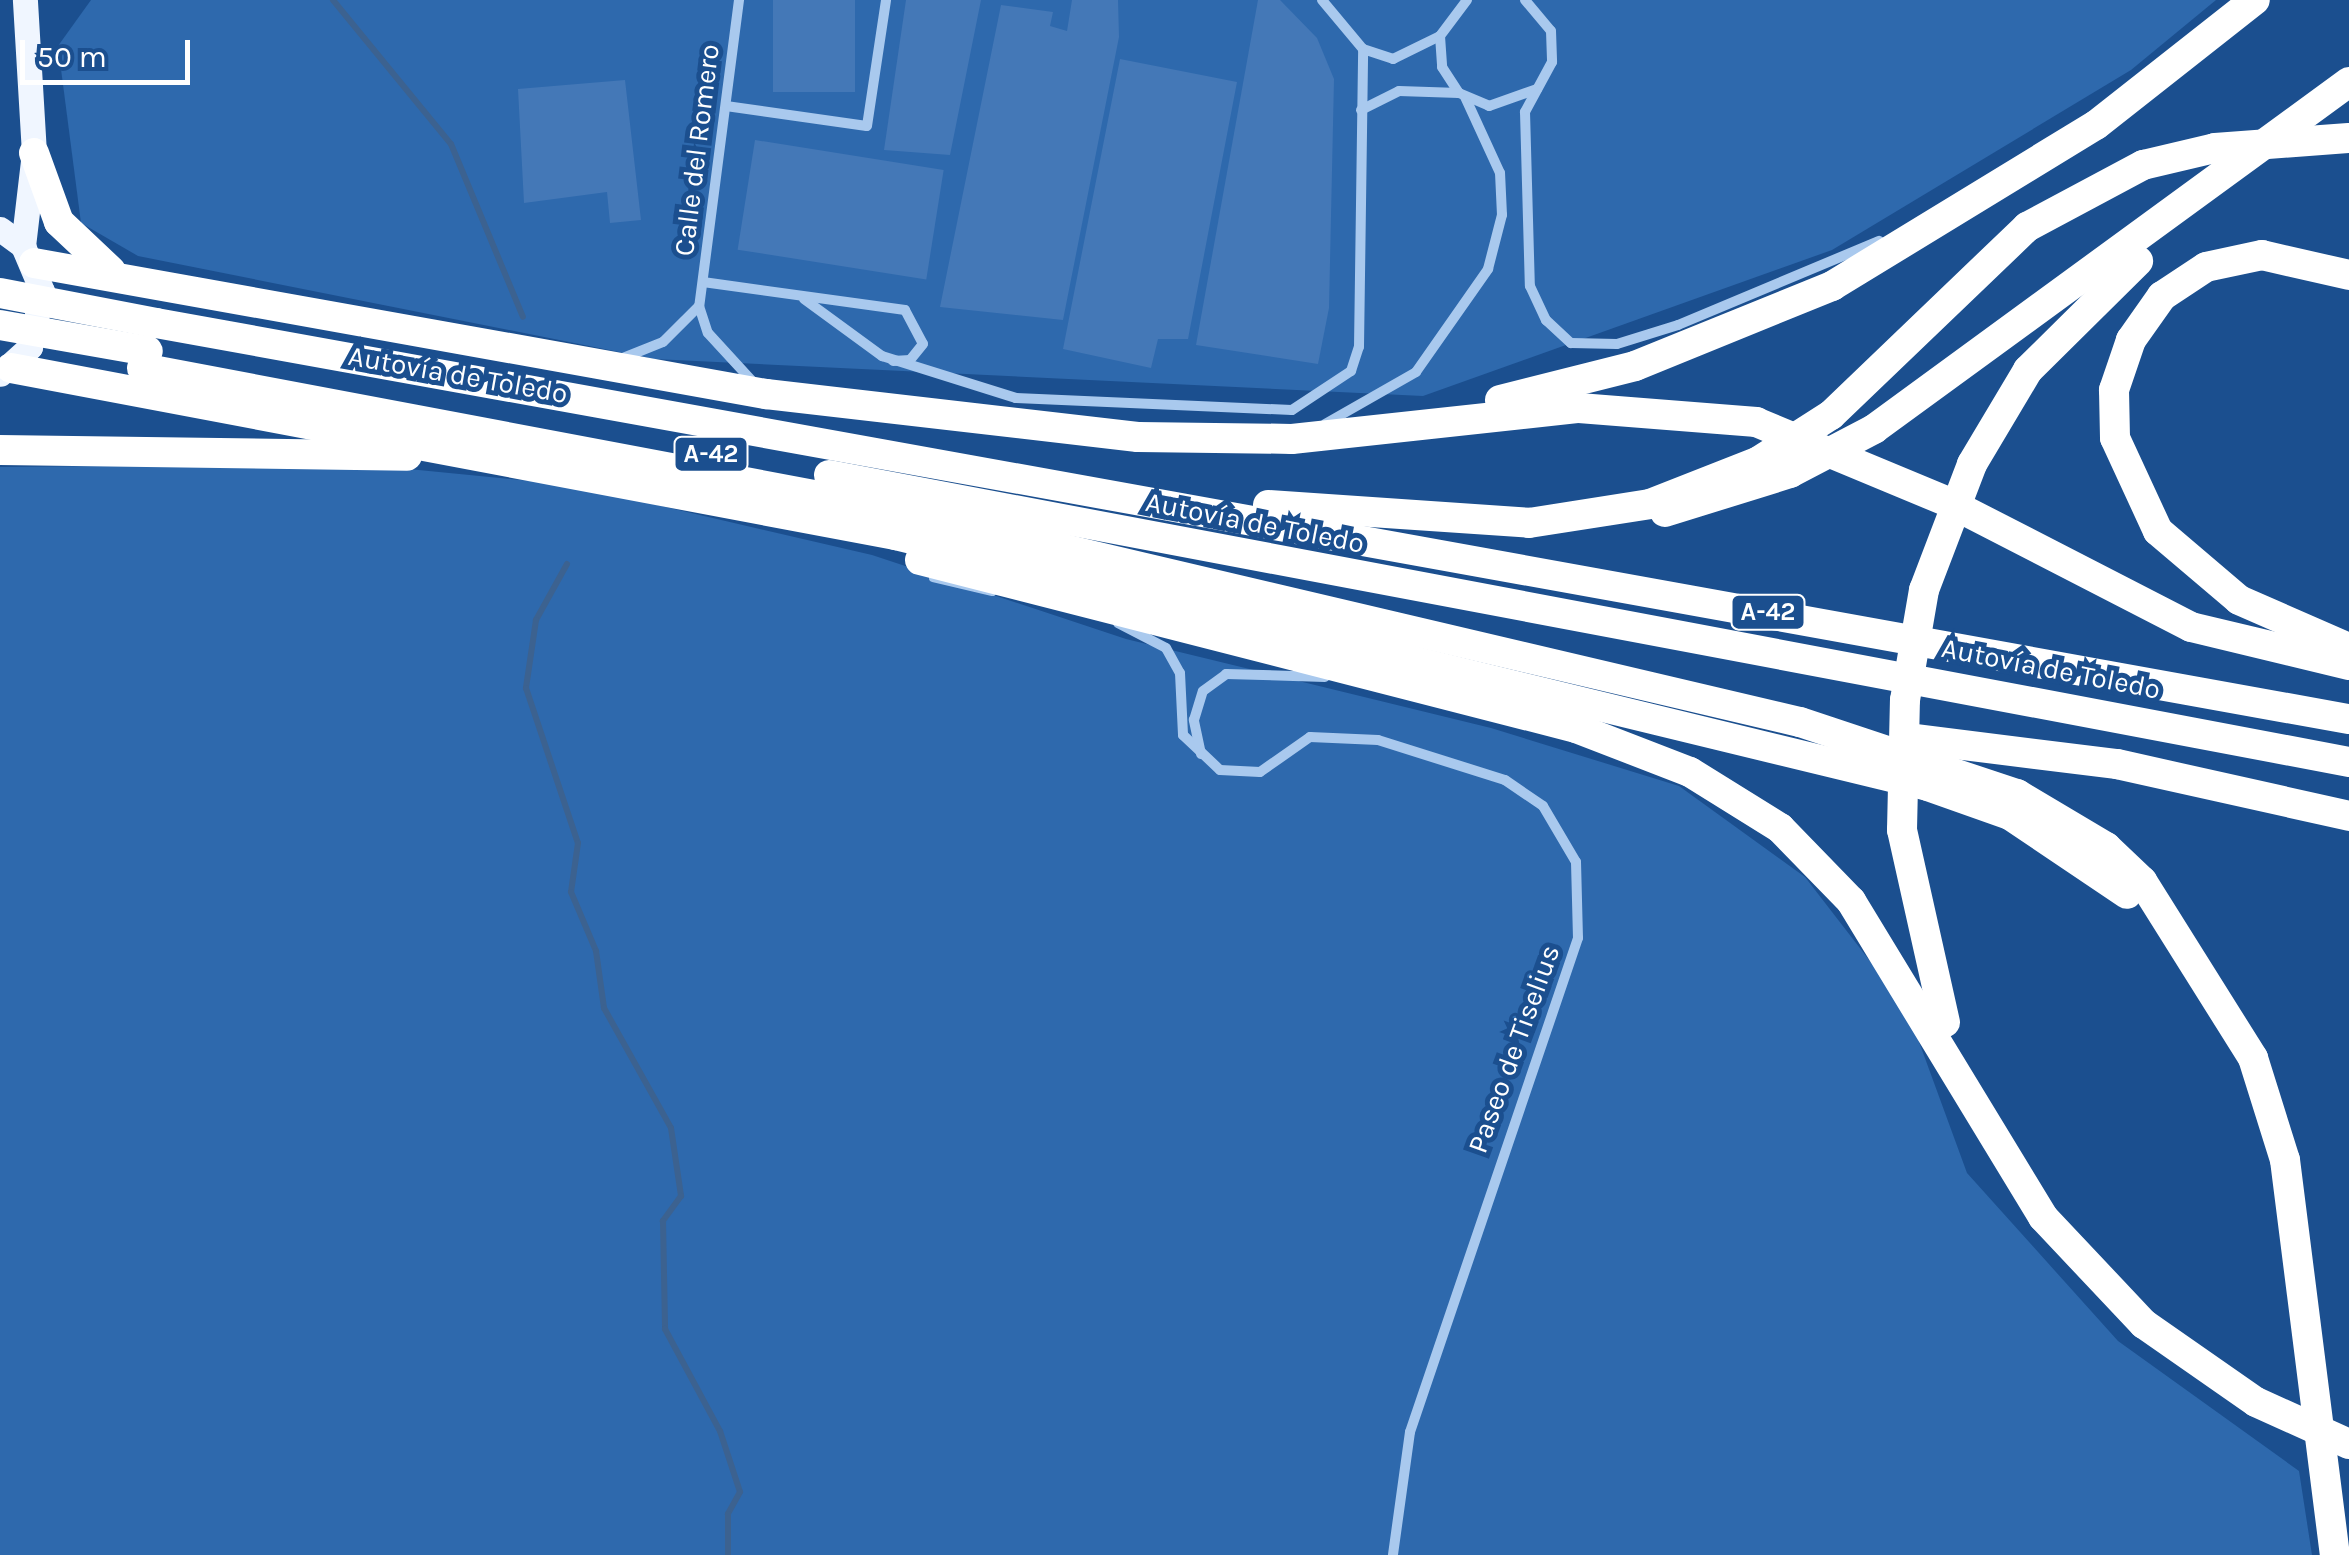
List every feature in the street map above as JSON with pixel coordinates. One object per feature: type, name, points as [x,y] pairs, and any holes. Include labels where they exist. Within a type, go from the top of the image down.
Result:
[{"type":"highway","points":[[1391,427],[1635,366],[1729,332],[1832,286],[2009,182],[2255,0]]},
{"type":"highway","points":[[1187,504],[1529,523],[1708,505],[1790,472],[1874,430],[2349,85]]},
{"type":"highway","points":[[1976,1108],[1920,938],[1902,830],[1905,700],[1924,590],[1972,464],[2028,370],[2096,296],[2349,85]]},
{"type":"highway","points":[[1529,523],[1650,504],[1760,461],[1831,415],[2027,227],[2142,165],[2215,148],[2349,138]]},
{"type":"highway","points":[[34,153],[59,222],[112,271]]},
{"type":"highway","points":[[28,254],[766,394],[1138,437],[1292,439],[1642,407],[1756,422],[1948,502],[2191,628],[2349,665]]},
{"type":"highway","points":[[2349,275],[2262,256],[2206,266],[2162,296],[2131,340],[2114,390],[2115,438],[2158,531],[2239,600],[2349,648]]},
{"type":"highway","name":"A-42","points":[[0,293],[149,347]]},
{"type":"highway","name":"A-42","points":[[0,325],[149,347]]},
{"type":"highway","points":[[4,362],[149,347],[920,514],[1800,722],[2017,794],[2106,848],[2206,971],[2252,1058],[2285,1160],[2335,1555]]},
{"type":"highway","name":"Autovía de Toledo","points":[[149,347],[820,438],[2349,719]]},
{"type":"highway","name":"Autovía de Toledo","points":[[149,347],[2349,762]]},
{"type":"highway","points":[[4,362],[823,525],[1928,786],[2010,815],[2091,862],[2206,971]]},
{"type":"highway","points":[[0,450],[500,458]]},
{"type":"highway","points":[[920,514],[1230,566],[1274,561]]},
{"type":"highway","points":[[823,525],[902,555],[1024,592],[1576,728],[1690,772],[1780,828],[1852,901],[2043,1216],[2144,1324],[2256,1402],[2349,1444]]},
{"type":"highway","points":[[1800,722],[2116,764],[2349,816]]},
{"type":"main road","points":[[4,362],[41,320],[28,254],[34,153],[25,0]]},
{"type":"main road","points":[[0,229],[28,254]]},
{"type":"street","name":"Calle del Romero","points":[[698,306],[740,0]]},
{"type":"street","points":[[726,106],[867,126],[886,0]]},
{"type":"street","points":[[1322,0],[1363,49],[1393,59],[1440,36],[1467,0]]},
{"type":"street","points":[[1525,0],[1552,32],[1552,62],[1526,112],[1523,162],[1530,286],[1546,320],[1571,343],[1617,344],[1678,325],[2009,182]]},
{"type":"street","points":[[1292,439],[1416,372],[1488,268],[1502,215],[1500,174],[1462,95],[1442,67],[1440,36]]},
{"type":"street","points":[[804,299],[892,361],[1056,401],[1292,410],[1326,393],[1351,371],[1359,347],[1363,49]]},
{"type":"street","points":[[1361,110],[1399,90],[1462,95],[1502,104],[1538,88]]},
{"type":"street","points":[[703,282],[804,299],[906,310],[923,344],[910,360],[892,361]]},
{"type":"street","points":[[608,364],[662,342],[698,306],[708,332],[766,394]]},
{"type":"street","points":[[1095,611],[1166,648],[1180,672],[1184,735],[1203,760]]},
{"type":"street","points":[[1203,760],[1194,720],[1202,691],[1226,674],[1412,686]]},
{"type":"street","name":"Paseo de Tiselius","points":[[1203,760],[1220,770],[1260,772],[1310,737],[1338,734],[1486,774],[1543,806],[1565,832],[1582,884],[1578,938],[1410,1432],[1393,1555]]},
{"type":"lane","points":[[32,88],[37,0]]},
{"type":"shaded area","points":[[91,0],[2216,0],[2131,70],[1832,250],[1423,396],[654,359],[138,256],[81,223],[58,46]]},
{"type":"shaded area","points":[[378,466],[571,485],[872,555],[1126,639],[1491,728],[1679,786],[1805,877],[1907,1009],[1967,1173],[2118,1341],[2299,1471],[2312,1555],[0,1555],[0,467]]},
{"type":"building","points":[[773,0],[855,0],[855,92],[773,92]]},
{"type":"building","points":[[906,0],[981,0],[950,155],[884,150]]},
{"type":"building","points":[[1072,0],[1118,0],[1119,37],[1063,320],[940,307],[1001,5],[1053,12],[1050,26],[1067,31]]},
{"type":"building","points":[[1258,0],[1280,0],[1317,38],[1334,79],[1329,308],[1318,364],[1196,345]]},
{"type":"building","points":[[1120,59],[1237,82],[1188,339],[1158,339],[1151,368],[1063,349]]},
{"type":"building","points":[[625,80],[641,220],[610,223],[607,192],[524,203],[518,89]]},
{"type":"building","points":[[755,140],[944,170],[926,280],[738,250]]},
{"type":"waterway","points":[[333,0],[451,144],[523,317]]},
{"type":"waterway","points":[[567,564],[536,620],[526,688],[578,843],[571,892],[596,951],[604,1008],[671,1128],[681,1196],[663,1221],[665,1329],[720,1431],[740,1492],[728,1514],[728,1555]]}]
